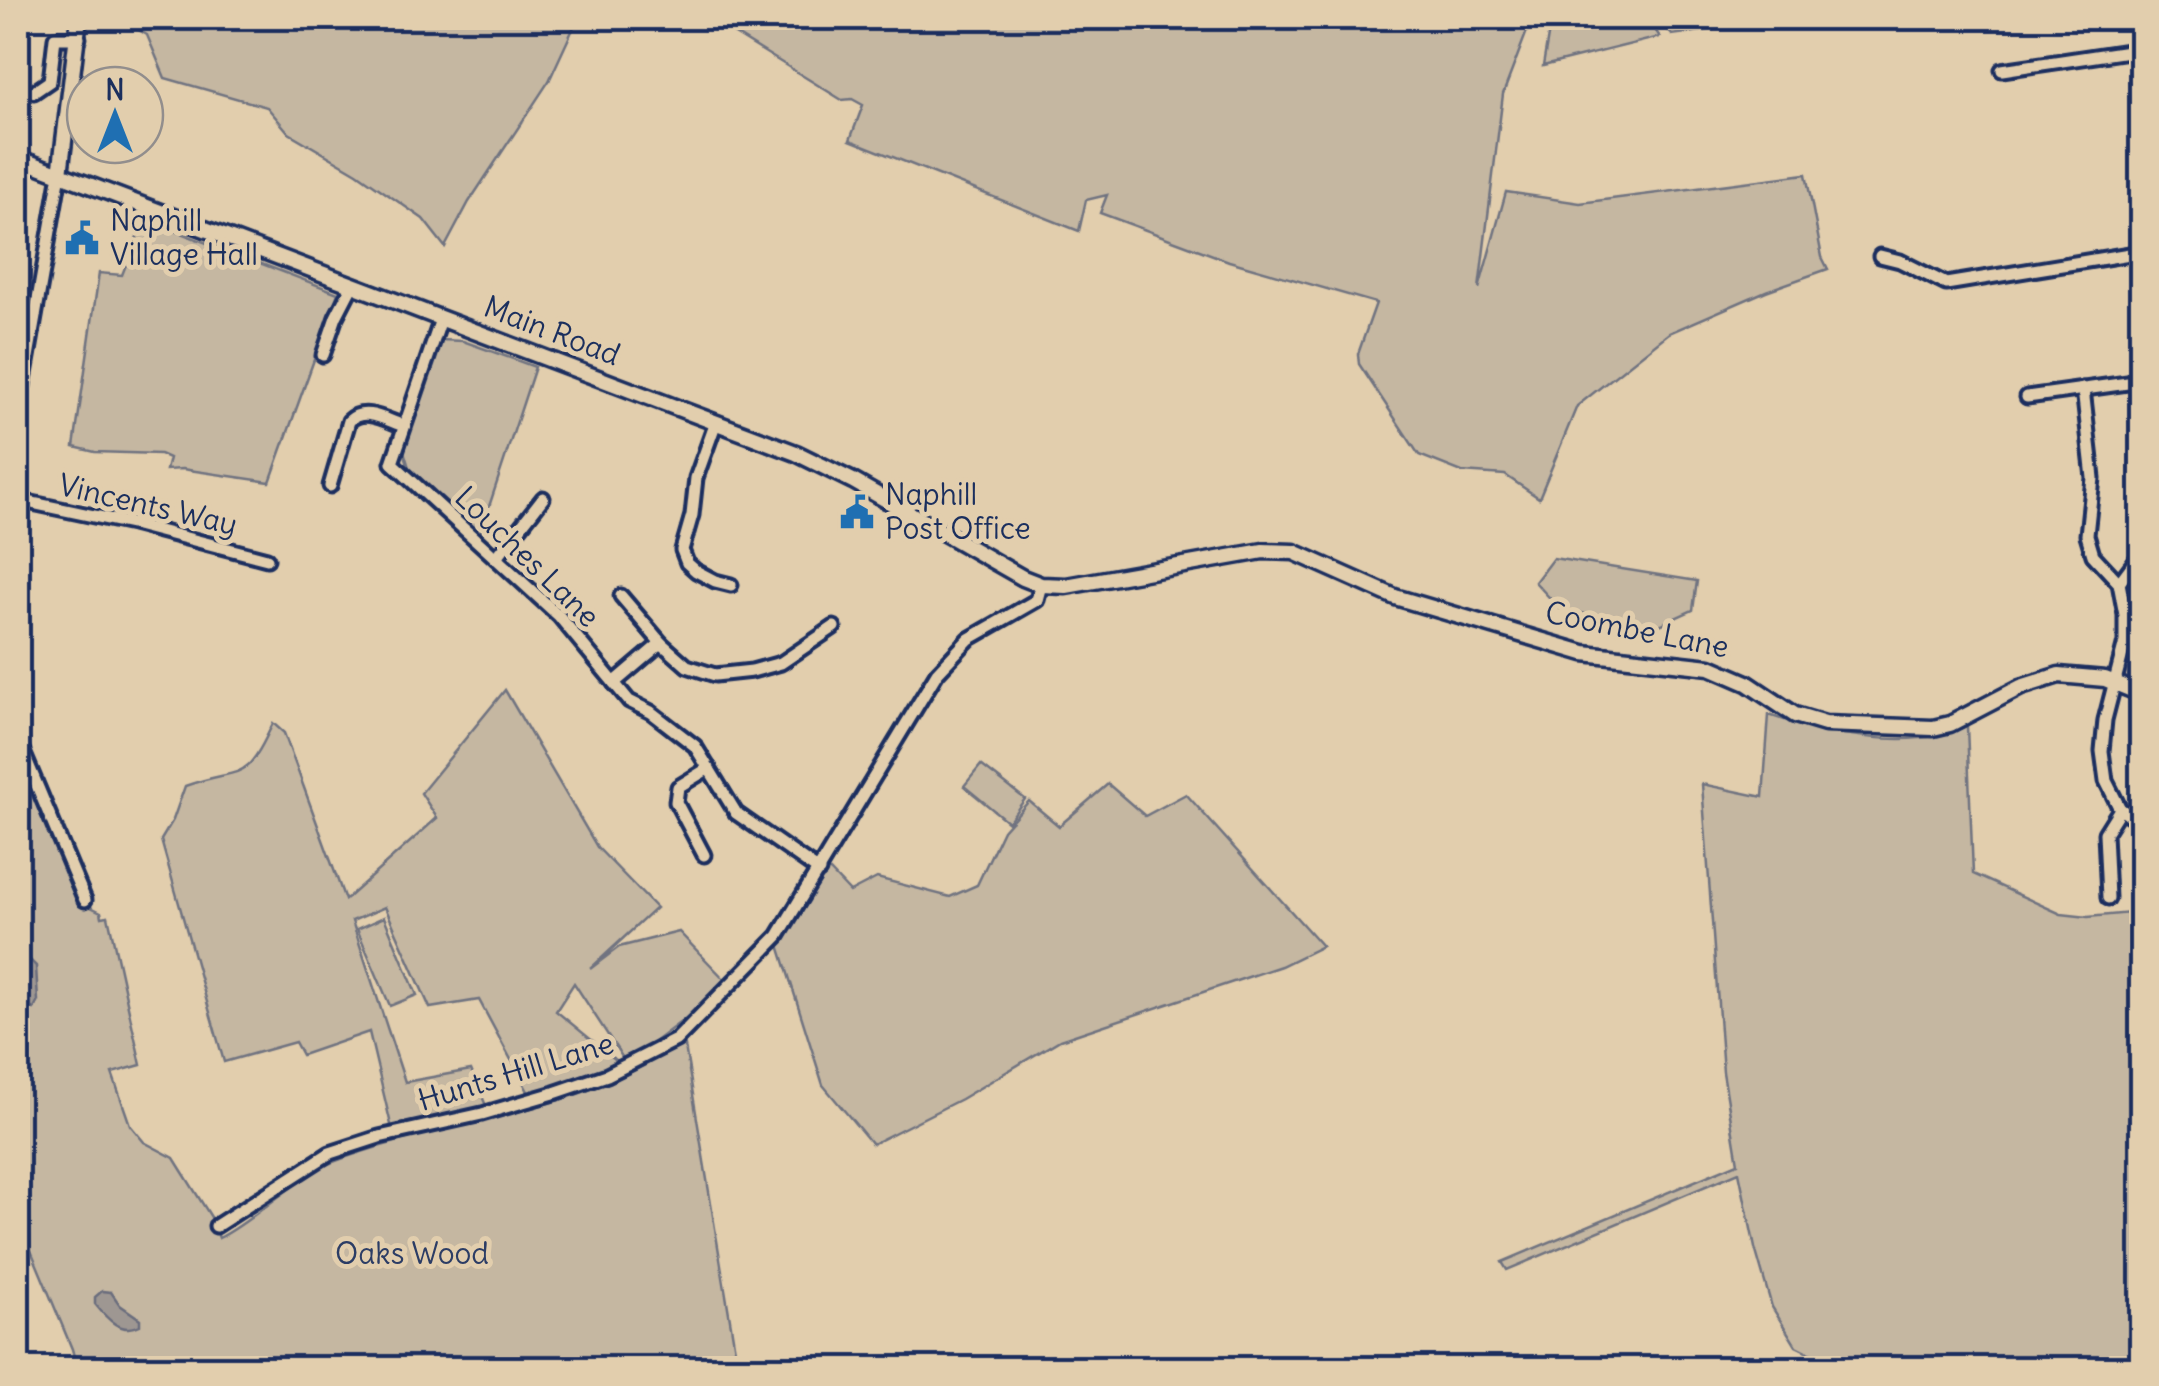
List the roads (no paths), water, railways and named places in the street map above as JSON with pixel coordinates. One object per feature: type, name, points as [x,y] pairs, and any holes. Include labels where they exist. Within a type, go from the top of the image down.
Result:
[{"type":"street","points":[[18,414],[60,174],[79,18]]},
{"type":"street","points":[[34,92],[50,82],[54,38],[79,38]]},
{"type":"street","points":[[2002,70],[2142,49]]},
{"type":"street","name":"Main Road","points":[[18,158],[716,422],[824,467],[1023,578],[1047,585]]},
{"type":"street","points":[[1880,256],[1900,260],[1946,284],[2142,252]]},
{"type":"street","points":[[323,355],[352,286]]},
{"type":"street","name":"Louches Lane","points":[[441,319],[392,462],[559,616],[630,701],[695,746],[736,813],[819,872]]},
{"type":"street","points":[[2028,396],[2142,381]]},
{"type":"street","points":[[2083,390],[2093,478],[2087,535],[2093,555],[2119,583],[2125,616],[2125,642],[2105,720],[2102,751],[2106,781],[2120,809],[2142,822]]},
{"type":"street","points":[[330,486],[349,420],[354,415],[363,412],[404,426]]},
{"type":"street","points":[[716,422],[696,478],[682,550],[687,562],[731,584]]},
{"type":"street","points":[[496,558],[543,498]]},
{"type":"street","name":"Vincents Way","points":[[18,500],[268,559]]},
{"type":"street","name":"Coombe Lane","points":[[1047,585],[1233,556],[1294,552],[1395,597],[1584,652],[1710,668],[1748,683],[1794,715],[1811,722],[1842,726],[1933,728],[1950,724],[2021,687],[2060,675],[2116,683],[2142,694]]},
{"type":"street","points":[[2119,583],[2142,552]]},
{"type":"street","name":"Hunts Hill Lane","points":[[216,1226],[330,1153],[379,1136],[482,1114],[554,1093],[606,1075],[676,1040],[778,936],[937,673],[969,639],[1037,600],[1047,585]]},
{"type":"street","points":[[621,596],[661,644],[687,666],[715,675],[781,663],[834,627]]},
{"type":"street","points":[[614,684],[661,644]]},
{"type":"street","points":[[18,740],[85,900]]},
{"type":"street","points":[[704,855],[676,802],[678,787],[709,768]]},
{"type":"street","points":[[2108,898],[2105,833],[2120,809]]},
{"type":"place","name":"Naphill Village Hall","points":[[82,238]]},
{"type":"place","name":"Naphill Post Office","points":[[857,512]]},
{"type":"park label","name":"Oaks Wood","points":[[412,1254]]}]
